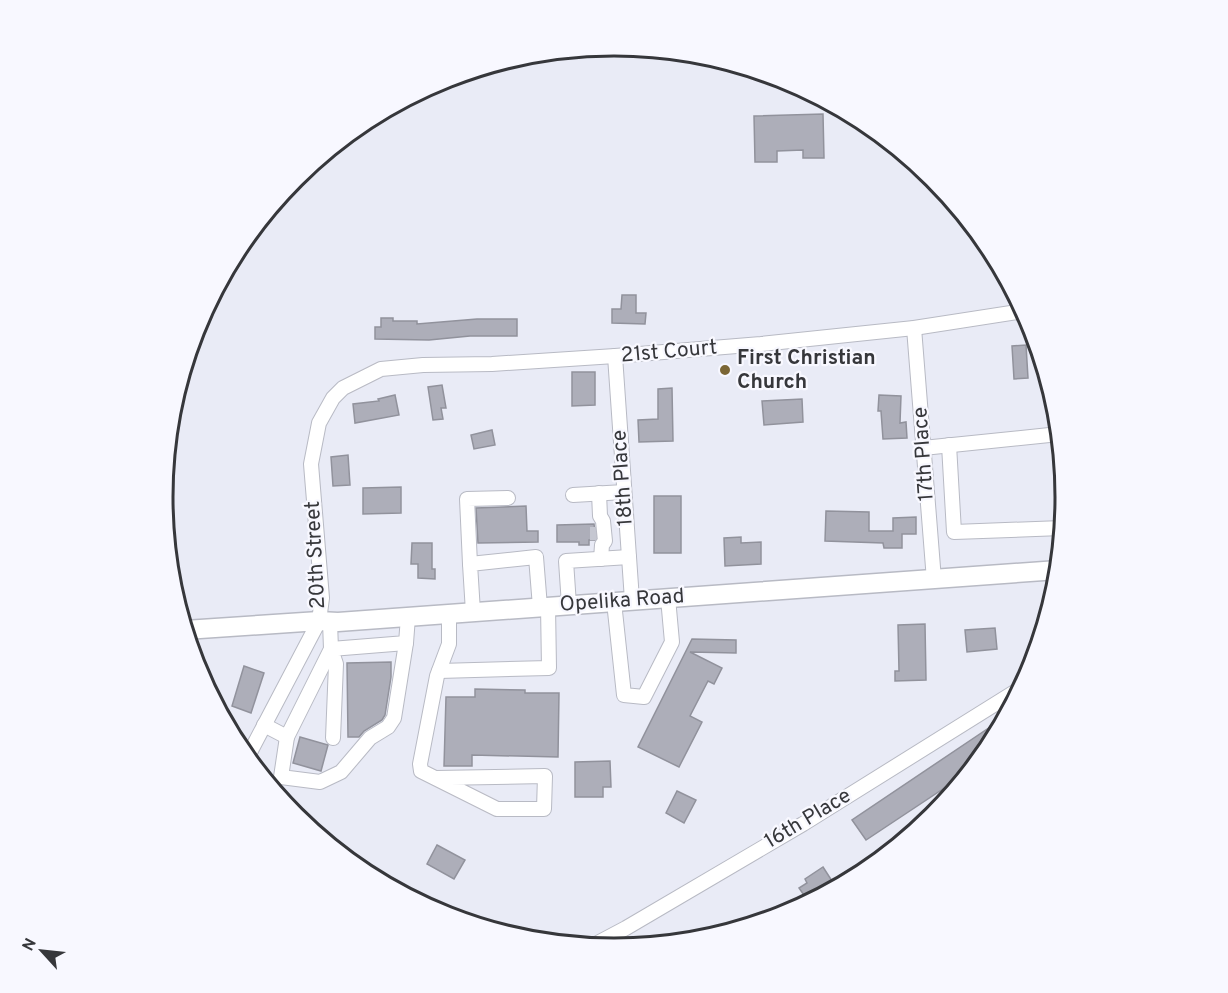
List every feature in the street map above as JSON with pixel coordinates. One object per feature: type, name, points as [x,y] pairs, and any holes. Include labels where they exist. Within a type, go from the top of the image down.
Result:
[{"type":"main road","name":"Opelika Road","points":[[193,630],[408,617],[1049,571]]},
{"type":"street","name":"21st Court","points":[[326,410],[333,398],[344,388],[381,369],[615,356],[761,344],[914,327],[1015,312]]},
{"type":"street","name":"17th Place","points":[[914,327],[934,579]]},
{"type":"street","name":"18th Place","points":[[615,356],[632,600]]},
{"type":"street","name":"20th Street","points":[[252,749],[324,622],[311,464],[319,423],[326,410]]},
{"type":"street","points":[[923,448],[1050,435]]},
{"type":"street","points":[[949,445],[954,532]]},
{"type":"street","points":[[573,495],[624,492]]},
{"type":"street","points":[[599,494],[599,537]]},
{"type":"street","points":[[473,612],[467,499],[508,498]]},
{"type":"street","points":[[930,535],[1054,528]]},
{"type":"street","points":[[599,537],[629,557]]},
{"type":"street","points":[[569,605],[566,561],[599,537]]},
{"type":"street","points":[[439,671],[549,668],[544,607],[536,557],[470,564]]},
{"type":"street","points":[[614,602],[624,695],[644,697],[672,642],[668,598]]},
{"type":"street","points":[[436,778],[545,776],[544,809],[497,809],[421,771],[420,764],[439,671],[449,644],[449,614]]},
{"type":"street","points":[[331,649],[287,737],[281,777],[320,782],[341,772],[370,738],[388,727],[394,718],[408,617]]},
{"type":"street","points":[[324,622],[336,664],[333,738]]},
{"type":"street","points":[[331,649],[406,643]]},
{"type":"street","name":"16th Place","points":[[608,938],[803,824],[1008,696]]},
{"type":"street","points":[[264,725],[287,737]]},
{"type":"building","points":[[823,114],[824,158],[803,158],[803,150],[777,151],[777,162],[755,162],[754,116]]},
{"type":"building","points":[[622,295],[636,295],[636,313],[646,313],[645,324],[612,323],[612,309],[621,309]]},
{"type":"building","points":[[381,318],[393,318],[393,321],[417,321],[417,324],[477,319],[517,319],[517,336],[470,336],[429,340],[375,339],[375,327],[381,327]]},
{"type":"building","points":[[1026,345],[1028,378],[1014,379],[1012,346]]},
{"type":"building","points":[[572,372],[595,372],[595,405],[572,406]]},
{"type":"building","points":[[442,385],[446,408],[441,408],[443,419],[433,420],[428,387]]},
{"type":"building","points":[[672,388],[673,441],[639,442],[638,420],[658,419],[658,389]]},
{"type":"building","points":[[395,395],[399,415],[355,423],[353,404],[379,401],[378,399]]},
{"type":"building","points":[[879,395],[901,396],[900,423],[906,422],[907,438],[883,439],[881,411],[878,411]]},
{"type":"building","points":[[802,399],[803,422],[764,425],[762,401]]},
{"type":"building","points":[[492,430],[495,445],[474,449],[471,435]]},
{"type":"building","points":[[348,455],[350,485],[333,486],[331,457]]},
{"type":"building","points":[[401,487],[401,513],[363,514],[363,488]]},
{"type":"building","points":[[654,496],[681,496],[681,553],[654,553]]},
{"type":"building","points":[[526,506],[527,531],[538,531],[538,542],[478,543],[476,508]]},
{"type":"building","points":[[826,511],[869,512],[869,531],[893,531],[893,518],[916,517],[916,534],[902,534],[902,548],[884,548],[883,543],[825,541]]},
{"type":"building","points":[[594,524],[596,538],[589,540],[589,545],[579,545],[579,542],[557,542],[557,525]]},
{"type":"building","points":[[741,537],[741,543],[761,542],[761,564],[725,566],[724,538]]},
{"type":"building","points":[[412,543],[432,543],[432,569],[435,569],[435,579],[418,578],[418,564],[411,564]]},
{"type":"building","points":[[925,624],[926,680],[895,681],[895,671],[899,671],[898,625]]},
{"type":"building","points":[[995,628],[997,649],[967,652],[965,630]]},
{"type":"building","points":[[692,639],[736,640],[736,653],[690,652],[722,668],[714,684],[708,681],[690,716],[702,722],[679,767],[638,747]]},
{"type":"building","points":[[391,662],[385,715],[382,720],[364,731],[359,737],[348,737],[347,663]]},
{"type":"building","points":[[244,666],[264,673],[251,713],[232,706]]},
{"type":"building","points":[[475,689],[559,693],[558,757],[472,755],[472,766],[444,766],[446,697],[475,697]]},
{"type":"building","points":[[990,727],[946,787],[866,840],[852,820]]},
{"type":"building","points":[[300,737],[328,745],[321,771],[293,763]]},
{"type":"building","points":[[610,761],[611,787],[603,787],[603,797],[575,797],[575,762]]},
{"type":"building","points":[[677,791],[696,800],[684,823],[666,813]]},
{"type":"building","points":[[437,845],[465,860],[454,879],[427,864]]},
{"type":"building","points":[[823,867],[831,880],[804,895],[799,888],[807,883],[805,879]]},
{"type":"tunnel","points":[[597,527],[597,540]]},
{"type":"place","name":"First Christian Church","points":[[725,370]]}]
